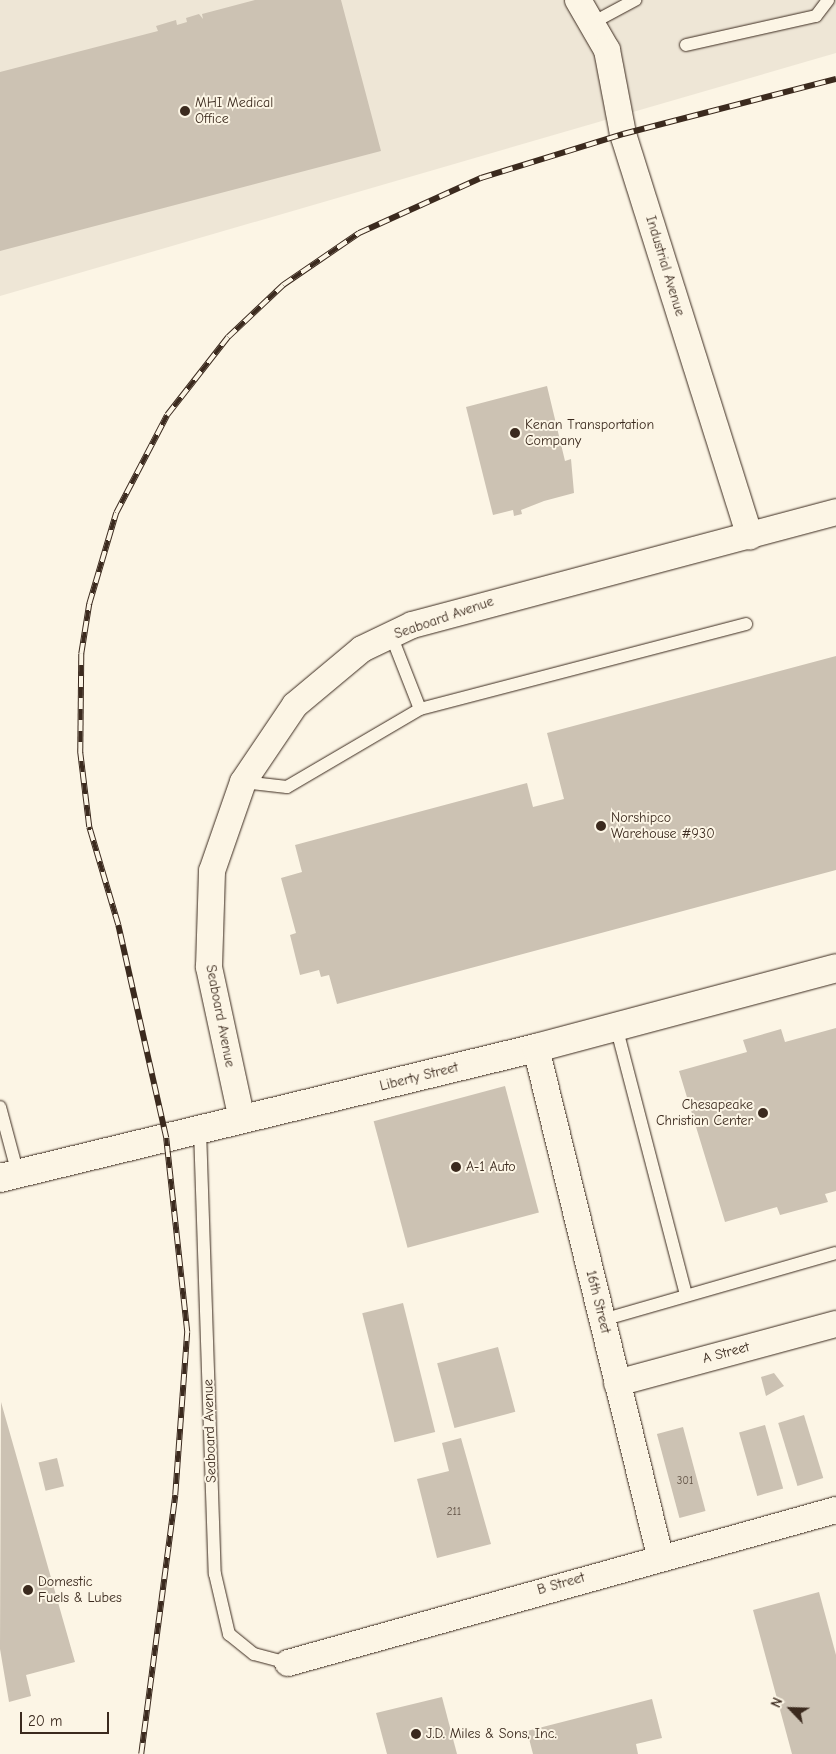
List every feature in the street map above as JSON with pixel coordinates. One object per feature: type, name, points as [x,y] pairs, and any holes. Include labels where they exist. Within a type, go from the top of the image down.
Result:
[{"type":"main road","name":"Liberty Street","points":[[9,1176],[536,1048],[836,968]]},
{"type":"street","name":"Industrial Avenue","points":[[578,0],[594,22],[607,50],[623,134],[750,536]]},
{"type":"street","name":"Seaboard Avenue","points":[[242,1120],[209,967],[208,911],[212,871],[242,782],[295,705],[362,649],[391,636],[493,601],[750,536],[836,512]]},
{"type":"street","name":"16th Street","points":[[536,1048],[660,1556]]},
{"type":"street","name":"A Street","points":[[617,1383],[836,1324]]},
{"type":"street","name":"B Street","points":[[288,1663],[660,1556],[836,1510]]},
{"type":"lane","points":[[594,22],[635,0]]},
{"type":"lane","points":[[686,45],[816,16],[828,0]]},
{"type":"lane","points":[[242,782],[287,787],[420,709],[746,624]]},
{"type":"lane","points":[[391,636],[420,709]]},
{"type":"lane","points":[[616,1026],[686,1295]]},
{"type":"lane","points":[[0,1107],[9,1176]]},
{"type":"lane","name":"Seaboard Avenue","points":[[200,1130],[215,1574],[229,1634],[254,1654],[288,1663]]},
{"type":"lane","points":[[602,1320],[836,1252]]},
{"type":"shaded area","points":[[0,0],[836,0],[836,53],[0,296]]},
{"type":"building","name":"MHI Medical Office","points":[[255,0],[341,0],[381,151],[0,251],[0,72],[158,31],[156,26],[176,20],[177,25],[187,22],[186,18],[199,14],[203,19],[202,14]]},
{"type":"building","name":"Kenan Transportation Company","points":[[547,386],[565,461],[571,459],[574,493],[544,501],[521,510],[522,514],[514,516],[513,510],[493,515],[466,407]]},
{"type":"building","name":"Norshipco Warehouse #930","points":[[836,656],[836,870],[337,1004],[329,975],[321,977],[319,970],[300,975],[290,935],[296,933],[281,878],[302,872],[295,845],[527,783],[533,807],[564,799],[547,733]]},
{"type":"building","name":"Chesapeake Christian Center","points":[[836,1028],[836,1191],[825,1194],[828,1202],[780,1215],[777,1207],[725,1222],[679,1071],[747,1052],[743,1040],[781,1029],[785,1042]]},
{"type":"building","name":"A-1 Auto","points":[[505,1086],[539,1213],[408,1248],[374,1121]]},
{"type":"building","points":[[403,1303],[435,1432],[394,1442],[362,1313]]},
{"type":"building","points":[[498,1347],[515,1412],[454,1428],[437,1363]]},
{"type":"building","points":[[774,1373],[784,1386],[766,1396],[761,1377]]},
{"type":"building","name":"Domestic Fuels & Lubes","points":[[1,1402],[75,1662],[26,1675],[31,1696],[9,1702],[0,1649]]},
{"type":"building","points":[[804,1415],[823,1478],[797,1486],[778,1423]]},
{"type":"building","points":[[765,1425],[783,1488],[757,1496],[739,1432]]},
{"type":"building","points":[[683,1427],[706,1511],[679,1518],[657,1434]]},
{"type":"building","points":[[461,1438],[491,1544],[437,1558],[417,1479],[449,1471],[442,1443]]},
{"type":"building","points":[[57,1458],[64,1486],[46,1491],[39,1463]]},
{"type":"building","points":[[819,1592],[836,1655],[836,1754],[792,1754],[753,1610]]},
{"type":"building","name":"J.D. Miles & Sons, Inc.","points":[[442,1697],[457,1754],[387,1754],[376,1713]]},
{"type":"building","points":[[652,1699],[662,1738],[636,1744],[638,1754],[533,1754],[527,1731]]},
{"type":"railway","points":[[141,1754],[175,1495],[187,1332],[166,1138],[118,925],[89,827],[80,753],[81,654],[89,604],[116,513],[167,415],[228,337],[283,285],[359,233],[481,178],[623,134],[836,79]]},
{"type":"place","name":"MHI Medical Office","points":[[185,111]]},
{"type":"place","name":"Kenan Transportation Company","points":[[515,433]]},
{"type":"place","name":"Norshipco Warehouse #930","points":[[601,826]]},
{"type":"place","name":"Chesapeake Christian Center","points":[[763,1113]]},
{"type":"place","name":"A-1 Auto","points":[[456,1167]]},
{"type":"place","name":"Domestic Fuels & Lubes","points":[[28,1590]]},
{"type":"place","name":"J.D. Miles & Sons, Inc.","points":[[416,1734]]}]
